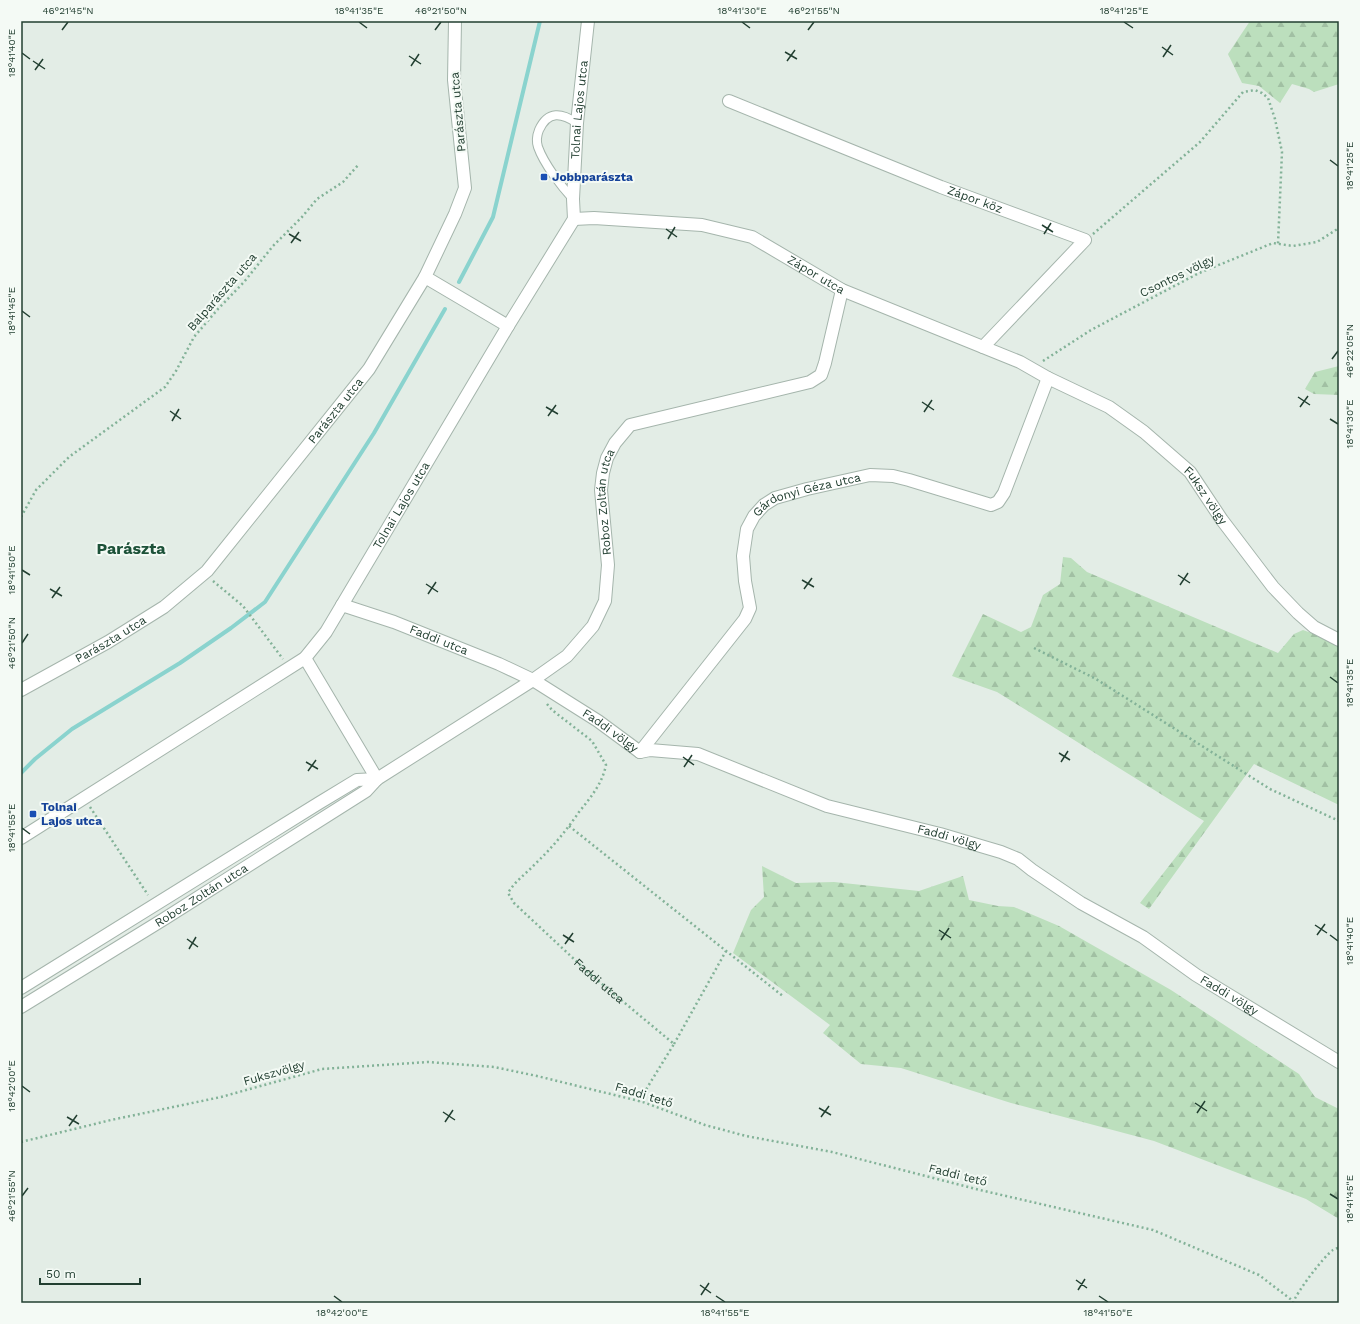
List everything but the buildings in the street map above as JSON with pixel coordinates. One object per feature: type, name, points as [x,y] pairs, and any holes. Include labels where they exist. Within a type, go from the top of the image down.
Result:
[{"type":"street","name":"Parászta utca","points":[[21,690],[108,642],[164,607],[204,573],[369,369],[424,277],[465,188],[454,80],[455,21]]},
{"type":"street","name":"Tolnai Lajos utca","points":[[21,838],[305,658],[326,632],[508,326],[574,219],[573,199],[577,123],[588,21]]},
{"type":"street","name":"Zápor köz","points":[[729,101],[941,187],[1085,240]]},
{"type":"street","name":"Zápor utca","points":[[574,219],[594,218],[702,225],[752,237],[842,290],[1020,362],[1048,378]]},
{"type":"street","points":[[983,347],[1085,240]]},
{"type":"street","points":[[424,277],[508,326]]},
{"type":"street","name":"Roboz Zoltán utca","points":[[21,1007],[366,791],[377,779],[533,680],[567,656],[594,626],[605,601],[608,565],[601,490],[607,458],[615,443],[630,425],[810,382],[821,375],[842,290]]},
{"type":"street","name":"Fuksz völgy","points":[[1048,378],[1109,407],[1144,432],[1190,472],[1222,520],[1273,587],[1314,627],[1339,640]]},
{"type":"street","name":"Gárdonyi Géza utca","points":[[640,752],[744,619],[750,608],[745,581],[745,541],[747,529],[754,516],[764,505],[775,498],[807,489],[870,475],[894,476],[992,505],[998,502],[1004,493],[1048,378]]},
{"type":"street","name":"Faddi utca","points":[[342,605],[394,622],[499,664],[533,680]]},
{"type":"street","points":[[305,658],[377,779]]},
{"type":"street","name":"Faddi völgy","points":[[533,680],[598,721],[640,752],[650,750],[698,754],[827,806],[934,832],[1018,858],[1032,870],[1081,903],[1143,937],[1196,975],[1339,1062]]},
{"type":"street","name":"Roboz Zoltán utca","points":[[21,988],[357,780],[377,779]]},
{"type":"lane","points":[[573,199],[562,188],[544,159],[537,147],[536,136],[542,123],[551,116],[562,115],[577,123]]},
{"type":"path","points":[[1085,240],[1200,142],[1243,92],[1255,90],[1268,98],[1276,119],[1282,152],[1278,244]]},
{"type":"path","name":"Balparászta utca","points":[[21,518],[36,490],[69,456],[165,387],[176,371],[194,338],[218,309],[244,282],[273,246],[302,217],[317,199],[343,182],[359,164]]},
{"type":"path","name":"Csontos völgy","points":[[1031,368],[1091,330],[1199,273],[1273,243],[1293,246],[1317,242],[1339,228]]},
{"type":"path","points":[[204,573],[243,606],[289,667]]},
{"type":"path","points":[[1034,648],[1096,679],[1270,789],[1339,821]]},
{"type":"path","name":"Faddi utca","points":[[545,687],[543,699],[552,710],[592,741],[606,764],[604,774],[597,789],[569,826],[536,864],[513,885],[508,893],[514,903],[590,974],[674,1044]]},
{"type":"path","points":[[84,798],[154,905]]},
{"type":"path","points":[[569,826],[784,998]]},
{"type":"path","points":[[640,1101],[726,951]]},
{"type":"path","name":"Fukszvölgy","points":[[21,1142],[111,1120],[221,1098],[322,1069],[428,1062],[494,1067],[536,1076]]},
{"type":"path","name":"Faddi tető","points":[[536,1076],[640,1101],[705,1125],[746,1136],[832,1152],[980,1190],[1153,1230],[1258,1275],[1293,1302],[1309,1277],[1333,1250],[1339,1248]]},
{"type":"green space","points":[[1250,21],[1339,21],[1339,84],[1314,92],[1292,84],[1280,103],[1259,86],[1242,83],[1228,54]]},
{"type":"green space","points":[[1339,366],[1339,395],[1314,394],[1305,389],[1315,372]]},
{"type":"green space","points":[[1063,557],[1071,558],[1087,572],[1278,653],[1294,634],[1303,630],[1339,643],[1339,805],[1254,764],[1149,909],[1140,903],[1204,821],[997,692],[952,676],[983,614],[1021,632],[1031,627],[1043,595],[1060,584]]},
{"type":"green space","points":[[762,866],[796,883],[834,882],[919,891],[963,876],[969,900],[998,906],[1014,907],[1059,926],[1171,990],[1299,1074],[1315,1097],[1339,1109],[1339,1219],[1306,1199],[1154,1141],[1011,1103],[901,1068],[861,1064],[823,1033],[830,1025],[733,953],[751,910],[764,897]]},
{"type":"waterway","points":[[459,282],[493,217],[540,21]]},
{"type":"waterway","points":[[21,773],[35,759],[72,729],[180,663],[231,628],[265,602],[374,433],[445,309]]},
{"type":"place","name":"Jobbparászta","points":[[544,177]]},
{"type":"place","name":"Tolnai Lajos utca","points":[[33,814]]},
{"type":"district","name":"Parászta","points":[[131,548]]}]
